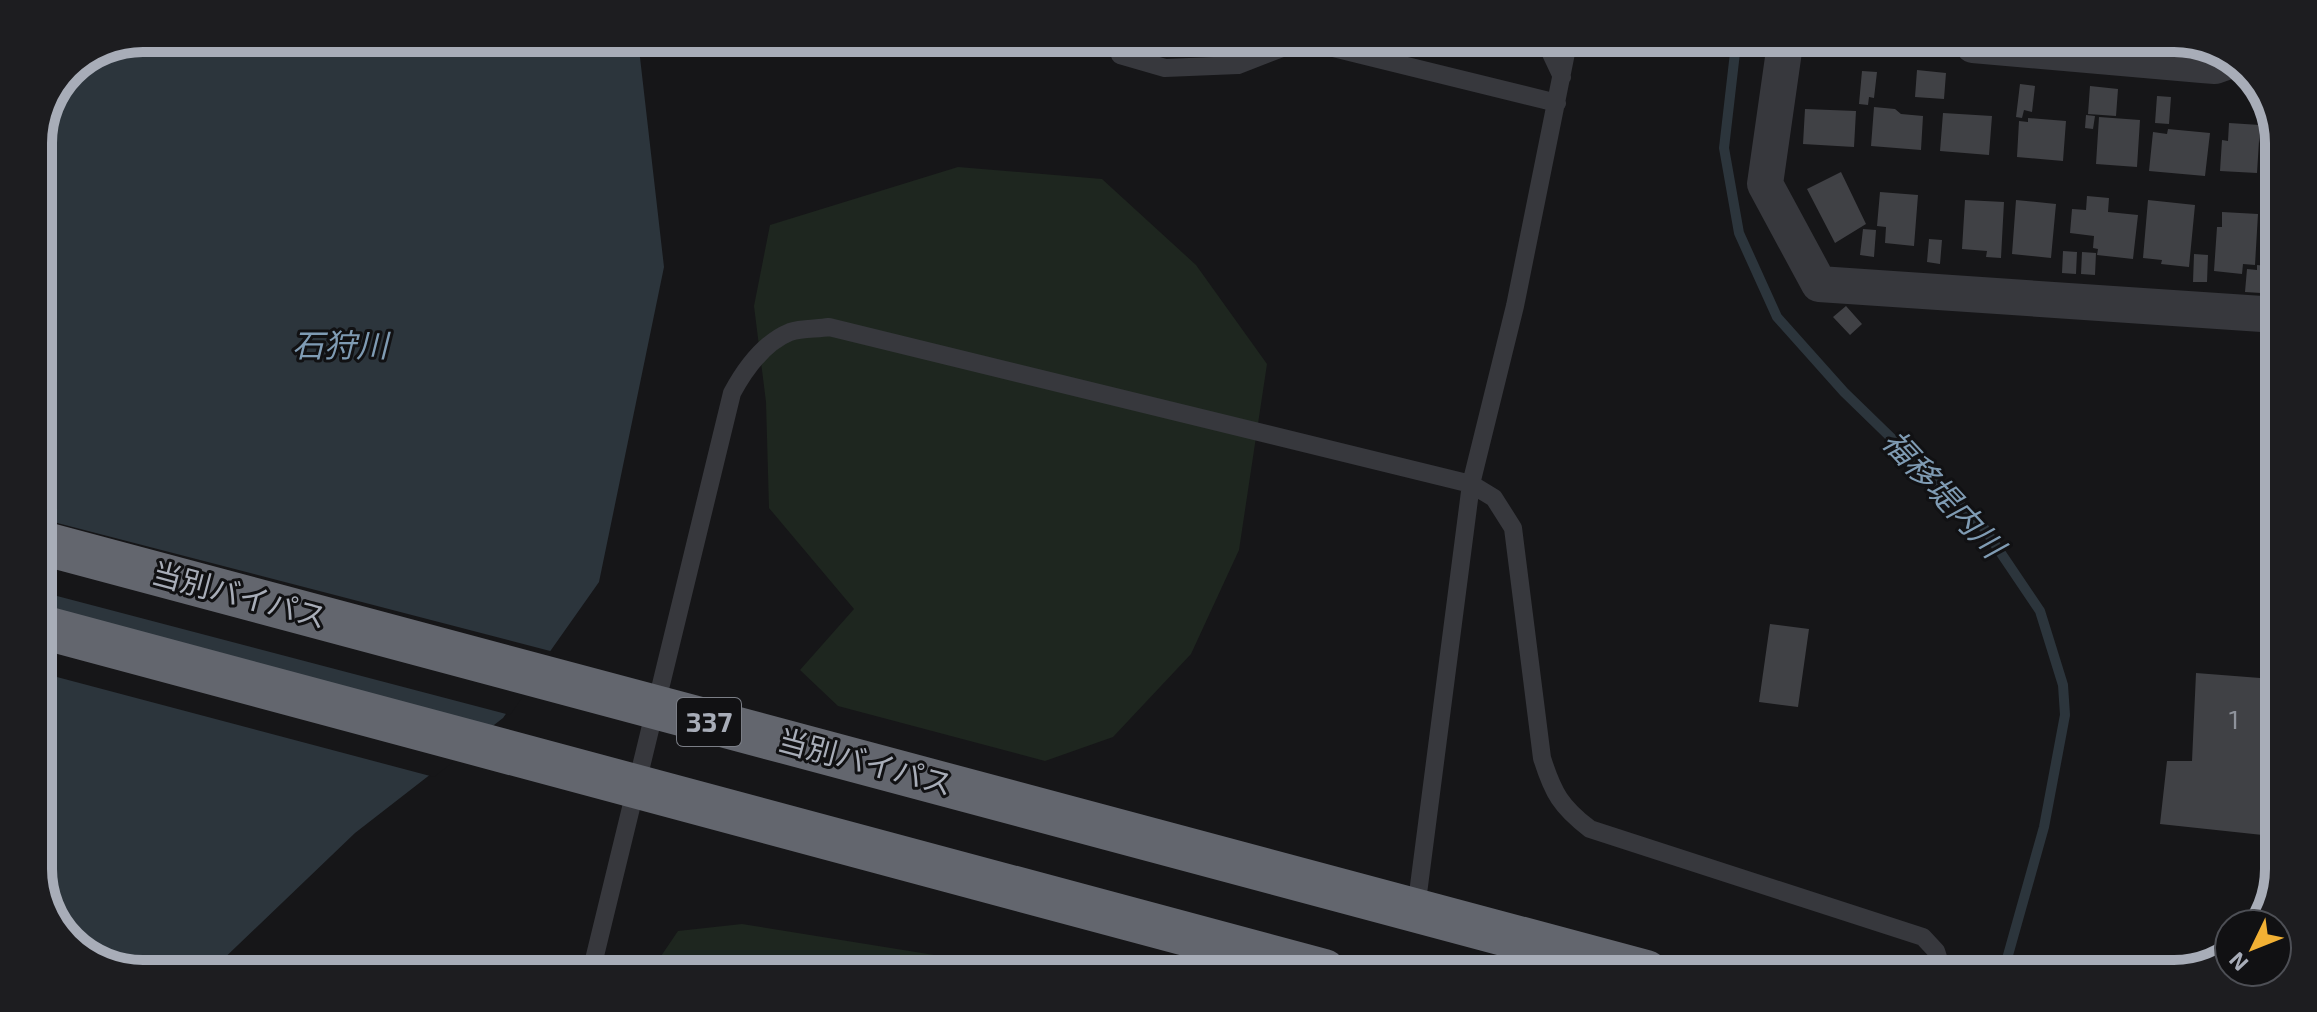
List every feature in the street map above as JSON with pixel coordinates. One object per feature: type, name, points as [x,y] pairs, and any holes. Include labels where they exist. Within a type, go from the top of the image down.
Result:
[{"type":"highway","name":"当別バイパス","points":[[52,546],[1602,960]]},
{"type":"highway","points":[[52,630],[1283,960]]},
{"type":"street","points":[[1784,52],[1765,184],[1819,284],[2265,314]]},
{"type":"street","points":[[2053,52],[2220,64]]},
{"type":"lane","points":[[1120,55],[1165,68],[1238,65],[1272,52]]},
{"type":"lane","points":[[1350,52],[1557,103]]},
{"type":"lane","points":[[1550,52],[1562,77]]},
{"type":"lane","points":[[1398,905],[1471,484],[1515,306],[1566,52]]},
{"type":"lane","points":[[594,960],[732,393],[744,371],[764,349],[790,332],[829,327],[1471,484],[1494,498],[1513,528],[1542,758],[1551,788],[1566,811],[1590,829],[1923,937],[1936,951],[1939,960]]},
{"type":"shaded area","points":[[958,167],[1102,179],[1196,265],[1267,364],[1239,550],[1191,654],[1113,737],[1045,761],[838,706],[800,670],[854,609],[769,508],[766,402],[754,306],[770,225]]},
{"type":"shaded area","points":[[742,924],[960,960],[658,960],[678,931]]},
{"type":"water","name":"石狩川","points":[[639,52],[664,267],[599,582],[503,718],[355,833],[222,960],[143,960],[108,953],[79,933],[59,904],[52,875],[52,137],[55,119],[61,103],[83,75],[97,64],[125,54]]},
{"type":"pier","points":[[52,522],[554,652],[510,715],[52,595]]},
{"type":"pier","points":[[52,624],[486,736],[434,777],[52,676]]},
{"type":"building","points":[[1917,70],[1946,73],[1944,99],[1915,97]]},
{"type":"building","points":[[1862,71],[1877,72],[1874,98],[1869,97],[1868,105],[1859,104]]},
{"type":"building","points":[[2020,84],[2035,86],[2032,112],[2024,110],[2022,118],[2016,117]]},
{"type":"building","points":[[2090,86],[2118,89],[2116,116],[2088,114]]},
{"type":"building","points":[[2157,96],[2171,97],[2169,124],[2155,123]]},
{"type":"building","points":[[1874,107],[1923,116],[1921,150],[1871,146]]},
{"type":"building","points":[[1805,109],[1856,111],[1854,147],[1803,144]]},
{"type":"building","points":[[1943,113],[1992,116],[1989,155],[1940,151]]},
{"type":"building","points":[[2086,115],[2095,116],[2093,129],[2085,128]]},
{"type":"building","points":[[2099,117],[2140,120],[2137,167],[2096,164]]},
{"type":"building","points":[[2028,118],[2066,121],[2063,161],[2017,157],[2019,121],[2028,122]]},
{"type":"building","points":[[2229,123],[2260,125],[2257,173],[2220,171],[2222,140],[2228,141]]},
{"type":"building","points":[[2168,129],[2210,133],[2205,176],[2149,171],[2153,132],[2167,134]]},
{"type":"building","points":[[1841,172],[1866,224],[1835,243],[1807,189]]},
{"type":"building","points":[[1880,192],[1918,195],[1914,246],[1885,243],[1886,227],[1877,226]]},
{"type":"building","points":[[2087,196],[2109,198],[2108,212],[2138,215],[2133,259],[2097,255],[2098,249],[2093,248],[2094,236],[2070,233],[2072,209],[2086,210]]},
{"type":"building","points":[[1965,200],[2004,202],[2001,258],[1986,257],[1987,251],[1962,249]]},
{"type":"building","points":[[2016,200],[2056,204],[2051,258],[2012,254]]},
{"type":"building","points":[[2148,200],[2195,205],[2189,267],[2161,264],[2162,260],[2143,258]]},
{"type":"building","points":[[2222,212],[2258,214],[2255,265],[2243,264],[2242,274],[2214,271],[2217,227],[2222,227]]},
{"type":"building","points":[[1863,229],[1876,230],[1874,257],[1860,255]]},
{"type":"building","points":[[1929,239],[1942,240],[1940,264],[1927,262]]},
{"type":"building","points":[[2063,251],[2077,252],[2076,274],[2062,273]]},
{"type":"building","points":[[2082,252],[2096,253],[2095,275],[2081,274]]},
{"type":"building","points":[[2194,254],[2208,255],[2207,282],[2193,282]]},
{"type":"building","points":[[2257,265],[2265,266],[2265,293],[2245,292],[2247,269],[2257,270]]},
{"type":"building","points":[[1846,306],[1862,324],[1850,335],[1833,317]]},
{"type":"building","points":[[1770,624],[1809,629],[1798,707],[1759,702]]},
{"type":"building","points":[[2196,673],[2265,678],[2265,835],[2160,824],[2167,761],[2192,761]]},
{"type":"waterway","name":"福移堤内川","points":[[1735,52],[1724,148],[1739,233],[1777,317],[1844,392],[1984,528],[2040,611],[2063,685],[2065,715],[2044,827],[2007,960]]}]
